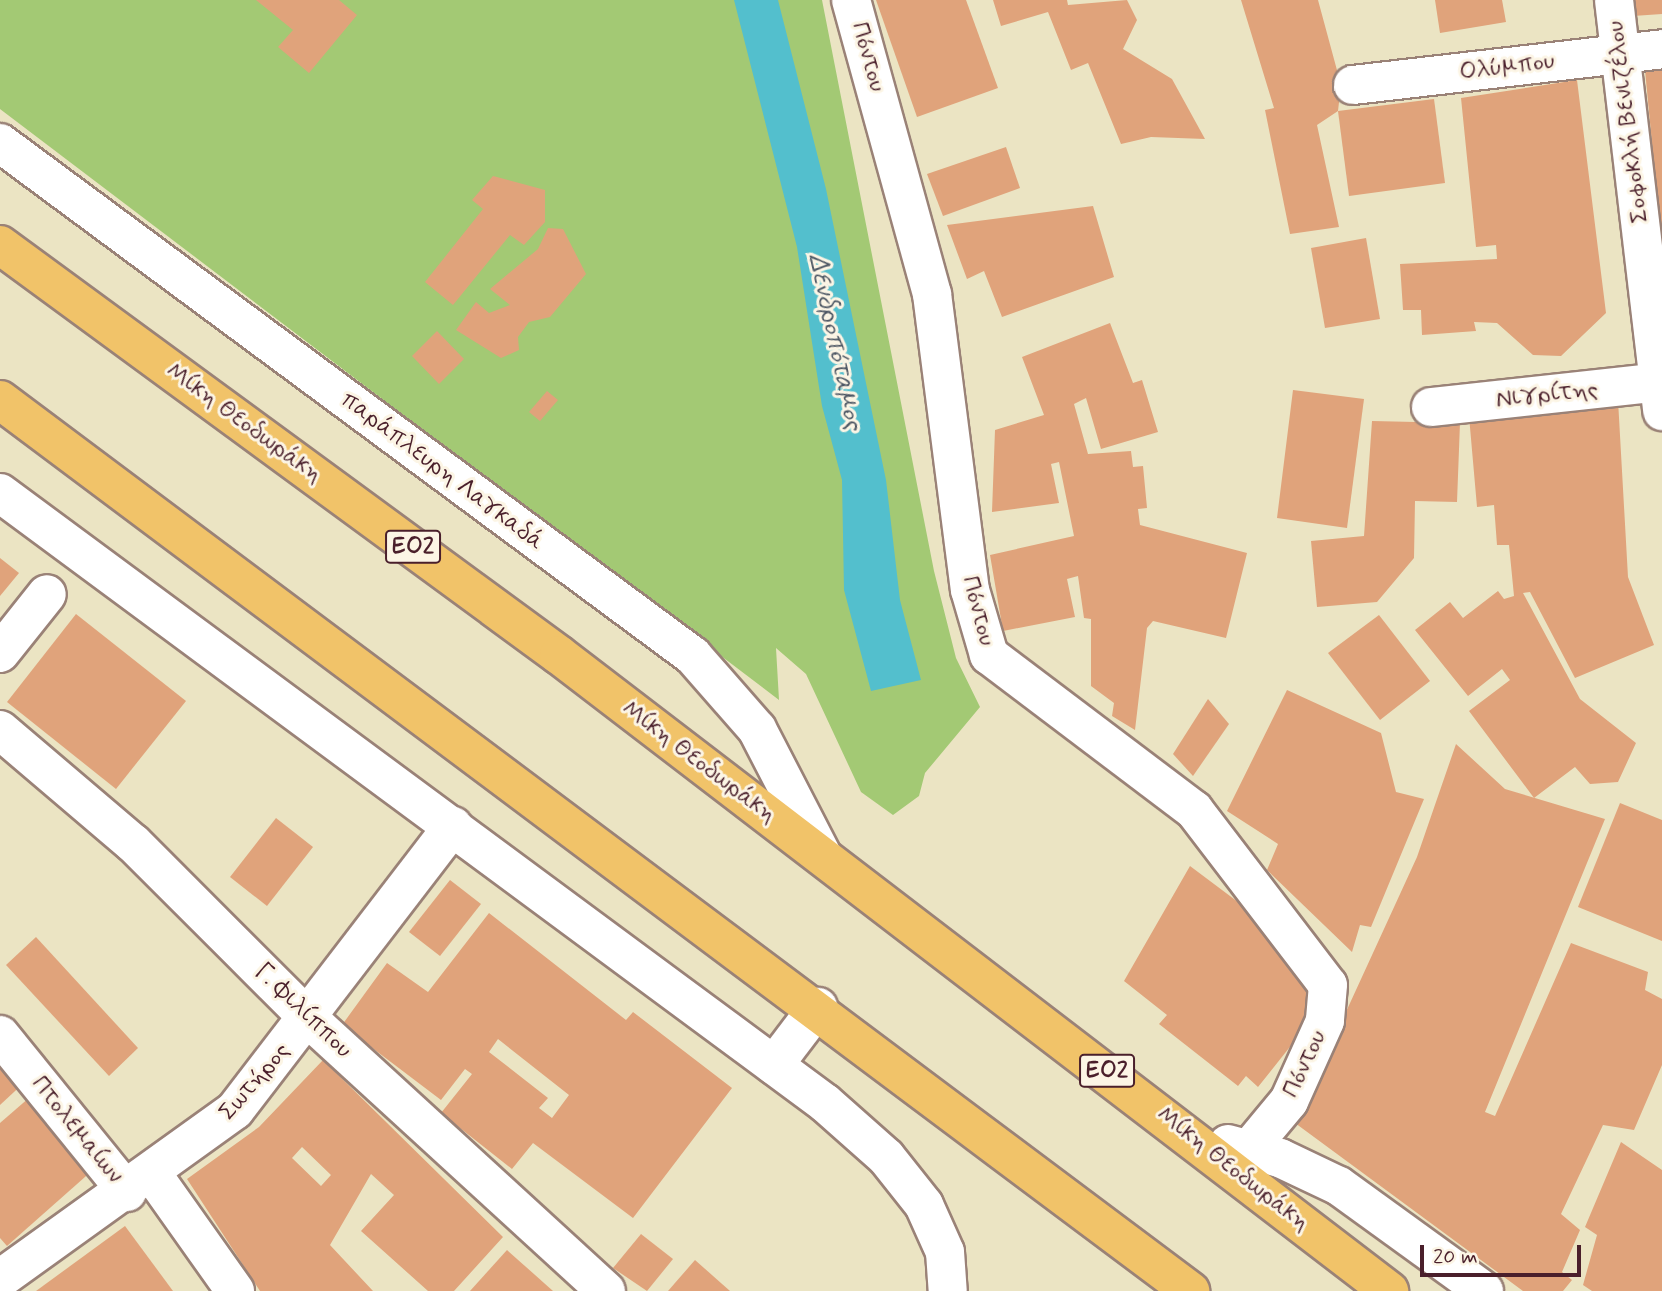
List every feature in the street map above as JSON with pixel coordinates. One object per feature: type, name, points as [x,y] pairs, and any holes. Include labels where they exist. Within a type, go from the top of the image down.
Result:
[{"type":"highway","name":"Μίκη Θεοδωράκη","points":[[0,245],[822,855],[1191,1136],[1389,1291]]},
{"type":"highway","points":[[0,400],[818,1007],[1190,1291]]},
{"type":"street","name":"Πόντου","points":[[851,0],[932,294],[970,590],[989,656],[1194,810],[1328,985],[1325,1021],[1294,1090],[1250,1148]]},
{"type":"street","name":"Σοφοκλή Βενιζέλου","points":[[1614,0],[1661,392]]},
{"type":"street","name":"Ολύμπου","points":[[1353,85],[1662,49]]},
{"type":"street","name":"παράπλευρη Λαγκαδά","points":[[0,143],[693,656],[757,729],[822,855]]},
{"type":"street","name":"Νιγρίτης","points":[[1431,407],[1661,392]]},
{"type":"street","points":[[0,493],[774,1065],[871,1142],[914,1191],[945,1252],[948,1291]]},
{"type":"street","points":[[0,653],[47,594]]},
{"type":"street","name":"Γ. Φιλίππου","points":[[0,730],[133,842],[308,1018],[606,1291]]},
{"type":"street","name":"Σωτήρος","points":[[0,1279],[140,1183],[235,1111],[453,826]]},
{"type":"street","points":[[774,1065],[818,1007]]},
{"type":"street","name":"Πτολεμαίων","points":[[0,1035],[140,1183],[235,1291]]},
{"type":"street","points":[[1191,1136],[1250,1148],[1339,1186],[1484,1291]]},
{"type":"green space","points":[[0,0],[822,0],[934,571],[956,658],[980,707],[925,773],[919,796],[893,815],[861,792],[806,674],[776,648],[779,700],[0,109]]},
{"type":"water","name":"Δενδροπόταμος","points":[[734,0],[778,0],[826,189],[886,480],[900,600],[921,680],[871,691],[844,590],[842,480],[822,406],[797,247]]},
{"type":"building","points":[[256,0],[339,0],[357,15],[309,73],[278,47],[293,30]]},
{"type":"building","points":[[876,0],[966,0],[998,88],[917,117]]},
{"type":"building","points":[[993,0],[1067,0],[1068,5],[1127,0],[1137,20],[1123,49],[1172,79],[1205,139],[1151,137],[1121,144],[1088,63],[1071,70],[1048,12],[1001,26]]},
{"type":"building","points":[[1241,0],[1318,0],[1341,85],[1338,111],[1317,125],[1339,227],[1290,234],[1265,110],[1274,108]]},
{"type":"building","points":[[1435,0],[1502,0],[1506,22],[1440,33]]},
{"type":"building","points":[[1632,0],[1662,0],[1662,14],[1633,16]]},
{"type":"building","points":[[1662,68],[1662,227],[1660,227],[1645,70]]},
{"type":"building","points":[[1577,80],[1606,313],[1561,356],[1533,355],[1497,323],[1474,322],[1476,331],[1422,335],[1421,310],[1403,310],[1400,264],[1497,259],[1496,245],[1476,247],[1461,98]]},
{"type":"building","points":[[1434,99],[1445,183],[1349,196],[1338,111]]},
{"type":"building","points":[[1006,147],[1020,188],[943,216],[927,174]]},
{"type":"building","points":[[493,176],[545,190],[545,222],[524,245],[510,235],[453,305],[425,282],[483,209],[472,200]]},
{"type":"building","points":[[1093,206],[1114,277],[1002,317],[984,271],[967,279],[947,225]]},
{"type":"building","points":[[548,228],[563,229],[586,274],[550,317],[529,322],[518,337],[519,350],[501,358],[456,330],[476,302],[489,313],[510,305],[490,289],[538,249]]},
{"type":"building","points":[[1366,238],[1380,319],[1325,328],[1311,248]]},
{"type":"building","points":[[1110,323],[1133,383],[1142,380],[1158,432],[1101,449],[1086,398],[1074,404],[1088,454],[1131,451],[1133,467],[1143,466],[1147,508],[1138,509],[1140,525],[1247,553],[1226,638],[1153,621],[1147,628],[1135,730],[1112,716],[1114,703],[1091,686],[1091,619],[1084,618],[1078,576],[1067,579],[1075,617],[1003,631],[990,555],[1074,536],[1059,462],[1051,464],[1059,503],[992,512],[995,430],[1044,415],[1022,357]]},
{"type":"building","points":[[437,331],[464,359],[439,384],[412,356]]},
{"type":"building","points":[[1293,390],[1364,399],[1347,528],[1277,518]]},
{"type":"building","points":[[547,391],[558,400],[540,421],[529,412]]},
{"type":"building","points":[[1618,400],[1628,577],[1654,645],[1575,678],[1530,592],[1523,593],[1580,699],[1636,743],[1618,782],[1590,784],[1575,767],[1534,798],[1469,711],[1510,680],[1502,669],[1468,696],[1415,630],[1450,602],[1463,618],[1498,591],[1504,599],[1514,596],[1509,545],[1497,545],[1494,505],[1477,507],[1469,416]]},
{"type":"building","points":[[1372,421],[1460,423],[1457,502],[1415,501],[1414,558],[1377,602],[1317,607],[1311,541],[1364,536]]},
{"type":"building","points":[[0,558],[19,573],[0,596]]},
{"type":"building","points":[[76,614],[186,701],[116,789],[7,702]]},
{"type":"building","points":[[1379,615],[1430,681],[1380,720],[1328,653]]},
{"type":"building","points":[[1287,690],[1381,733],[1396,792],[1424,799],[1371,927],[1360,925],[1352,952],[1267,870],[1278,844],[1227,811]]},
{"type":"building","points":[[1208,699],[1229,724],[1193,776],[1173,754]]},
{"type":"building","points":[[1456,744],[1505,789],[1605,819],[1485,1112],[1495,1116],[1571,943],[1648,972],[1645,990],[1662,999],[1662,1065],[1634,1130],[1603,1125],[1561,1214],[1580,1230],[1562,1272],[1572,1280],[1563,1291],[1523,1291],[1295,1123],[1417,857]]},
{"type":"building","points":[[1620,803],[1662,820],[1662,941],[1578,907]]},
{"type":"building","points":[[276,818],[313,847],[267,906],[230,877]]},
{"type":"building","points":[[1190,866],[1254,914],[1320,1009],[1258,1087],[1246,1076],[1238,1086],[1159,1024],[1167,1015],[1124,981]]},
{"type":"building","points":[[450,880],[481,904],[440,956],[409,932]]},
{"type":"building","points":[[489,913],[626,1020],[633,1012],[732,1088],[633,1218],[533,1143],[512,1169],[441,1113],[472,1074],[465,1069],[441,1100],[342,1025],[387,963],[428,992]],"holes":[[[498,1039],[569,1095],[552,1118],[539,1108],[548,1098],[489,1052]]]},
{"type":"building","points":[[36,937],[138,1048],[109,1076],[6,965]]},
{"type":"building","points":[[0,1048],[28,1079],[0,1105]]},
{"type":"building","points":[[323,1060],[503,1237],[454,1291],[428,1291],[361,1231],[394,1195],[371,1174],[330,1245],[373,1291],[260,1291],[187,1179],[259,1127]],"holes":[[[302,1147],[331,1175],[321,1186],[292,1158]]]},
{"type":"building","points":[[30,1097],[94,1169],[7,1246],[0,1238],[0,1123]]},
{"type":"building","points":[[1621,1142],[1662,1170],[1662,1291],[1592,1291],[1583,1285],[1597,1235],[1585,1227]]},
{"type":"building","points":[[125,1226],[173,1291],[36,1291]]},
{"type":"building","points":[[641,1234],[673,1259],[647,1291],[613,1268]]},
{"type":"building","points":[[507,1250],[553,1291],[470,1291]]},
{"type":"building","points":[[695,1260],[730,1291],[668,1291]]}]
